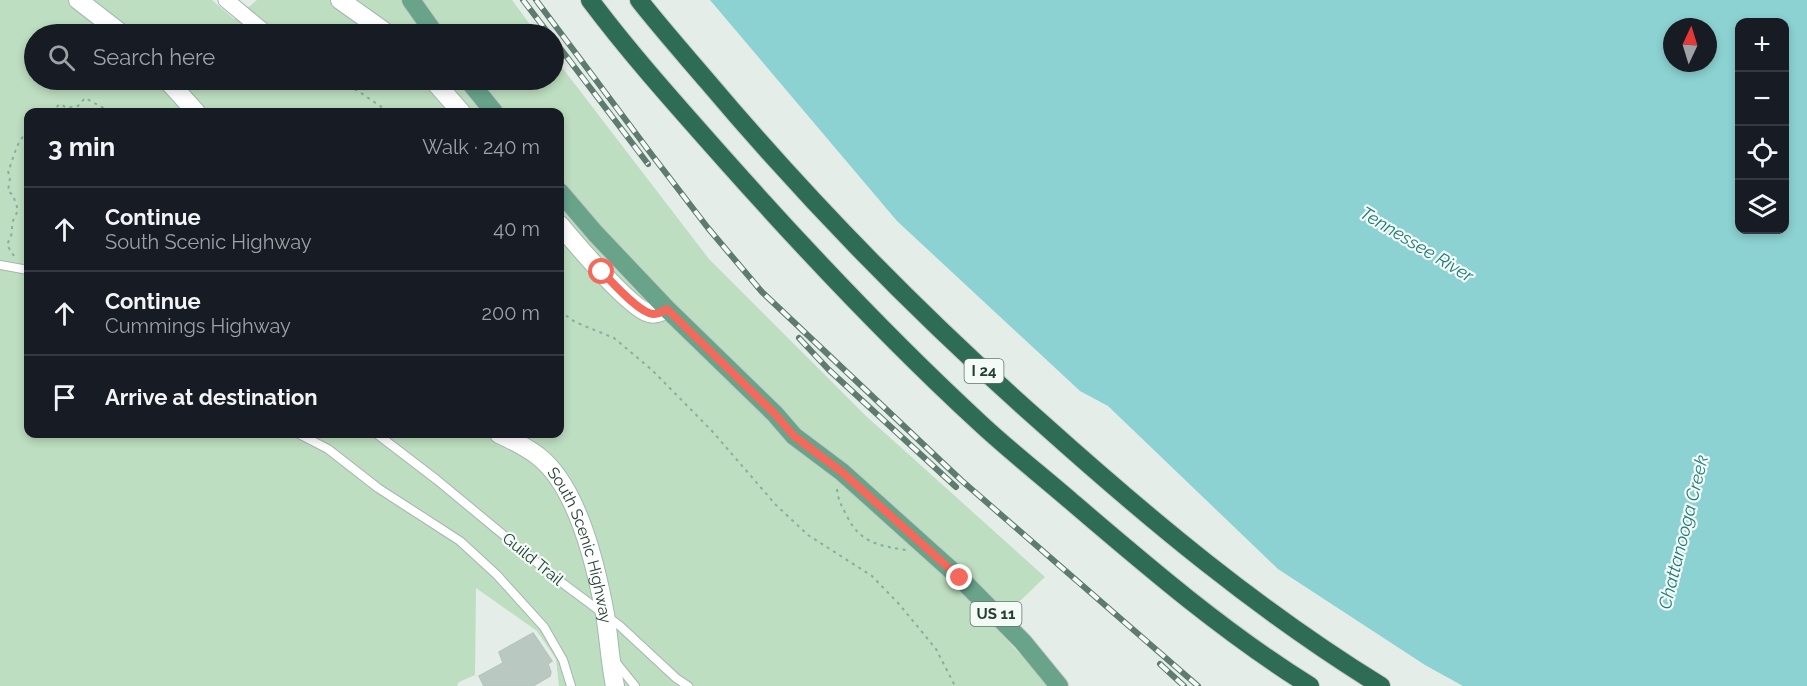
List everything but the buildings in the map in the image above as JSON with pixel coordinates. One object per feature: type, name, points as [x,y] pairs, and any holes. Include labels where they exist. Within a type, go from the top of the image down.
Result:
[{"type":"highway","name":"I 24","points":[[590,0],[691,122],[797,241],[981,424],[1147,566],[1285,670],[1310,686]]},
{"type":"highway","name":"I 24","points":[[639,0],[819,208],[919,309],[1007,392],[1108,482],[1191,551],[1334,657],[1381,686]]},
{"type":"main road","points":[[78,0],[109,24]]},
{"type":"main road","points":[[340,0],[374,24]]},
{"type":"main road","points":[[411,0],[428,24]]},
{"type":"main road","points":[[176,90],[192,108]]},
{"type":"main road","points":[[442,90],[458,108]]},
{"type":"main road","points":[[476,90],[491,108]]},
{"type":"main road","name":"US 11","points":[[564,197],[667,309],[775,414],[794,436],[842,472],[930,550],[996,614],[1059,686]]},
{"type":"main road","points":[[564,229],[602,272],[642,310],[651,314],[667,309]]},
{"type":"main road","name":"South Scenic Highway","points":[[507,438],[540,457],[565,488],[584,530],[605,615],[615,686]]},
{"type":"street","points":[[225,0],[255,24]]},
{"type":"lane","points":[[0,265],[24,269]]},
{"type":"lane","points":[[306,438],[328,450],[378,488],[460,542],[489,568],[544,627],[563,660],[571,686]]},
{"type":"lane","name":"Guild Trail","points":[[382,438],[553,576],[605,615],[688,686]]},
{"type":"lane","points":[[609,654],[635,686]]},
{"type":"lane","points":[[676,678],[681,686]]},
{"type":"path","points":[[356,90],[383,108]]},
{"type":"path","points":[[67,108],[78,106],[85,98],[104,108]]},
{"type":"path","points":[[24,135],[8,171],[10,178],[8,191],[13,195],[18,210],[12,223],[12,233],[7,245],[12,255],[24,264]]},
{"type":"path","points":[[564,314],[575,322],[614,338],[652,370],[712,431],[776,505],[808,535],[872,576],[899,603],[936,649],[955,686]]},
{"type":"path","points":[[842,472],[837,486],[838,499],[853,529],[863,539],[899,549],[930,550]]},
{"type":"green space","points":[[0,0],[212,0],[234,19],[257,0],[512,0],[530,24],[24,24],[24,90],[564,90],[564,70],[709,259],[866,416],[1045,577],[994,626],[1049,686],[559,686],[556,659],[537,631],[476,588],[475,675],[459,682],[457,686],[0,686]]},
{"type":"water","points":[[710,0],[1807,0],[1807,686],[1463,686],[1425,665],[1278,569],[1108,406],[1080,391],[897,221]]},
{"type":"railway","points":[[523,0],[541,24]]},
{"type":"railway","points":[[536,0],[554,24]]},
{"type":"railway","points":[[564,37],[708,228],[762,292],[961,480],[1198,686]]},
{"type":"railway","points":[[564,53],[648,164]]},
{"type":"railway","points":[[799,338],[829,370],[956,487]]},
{"type":"railway","points":[[1160,664],[1184,686]]},
{"type":"route","points":[[602,272],[642,310],[651,314],[667,309],[775,414],[794,436],[842,472],[960,578]]},
{"type":"water label","name":"Tennessee River","points":[[1417,244]]},
{"type":"water label","name":"Chattanooga Creek","points":[[1683,532]]}]
